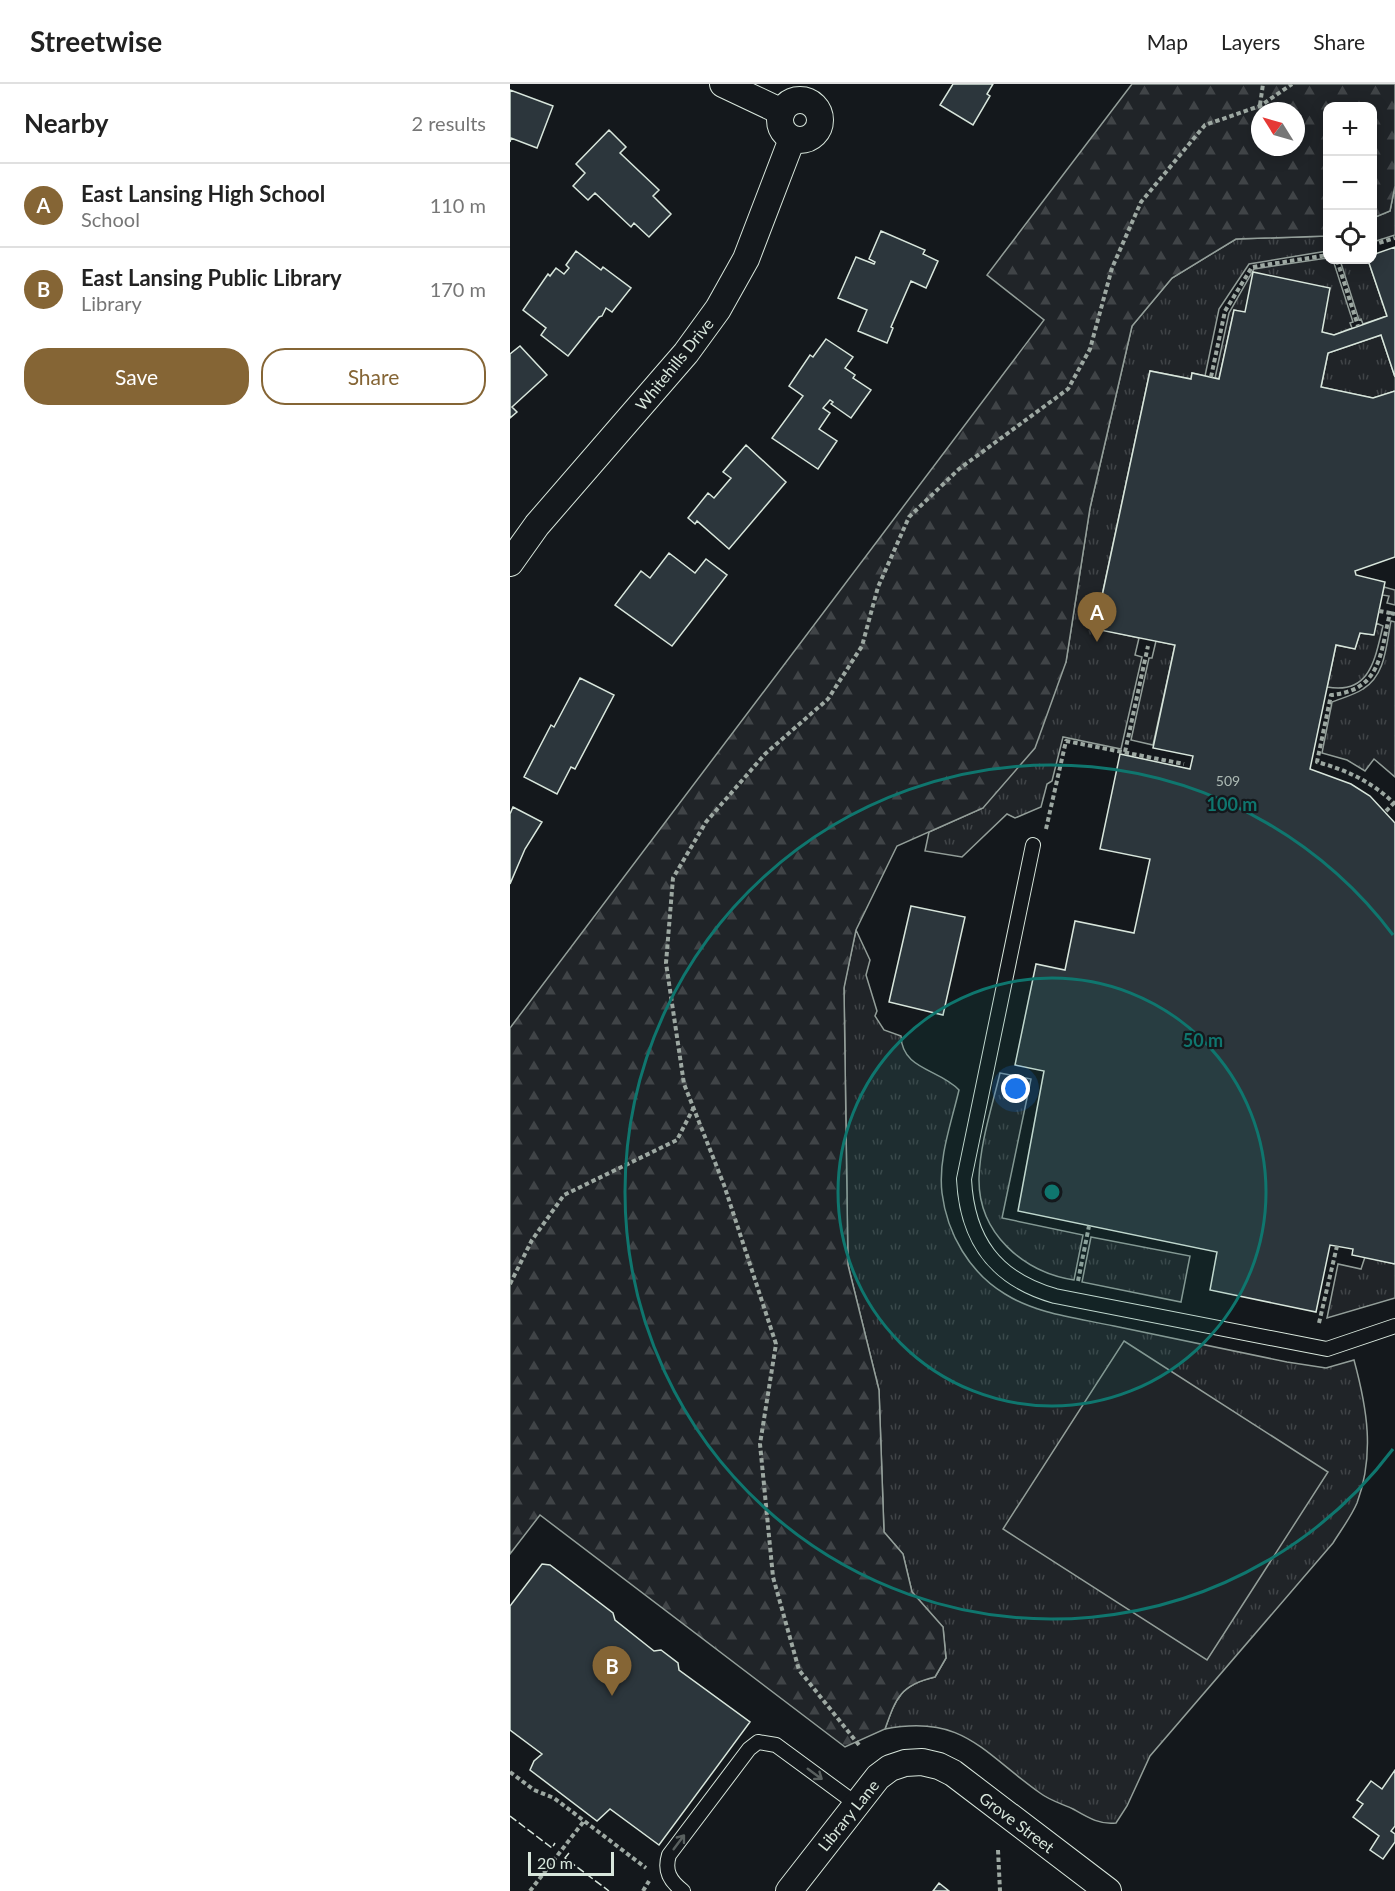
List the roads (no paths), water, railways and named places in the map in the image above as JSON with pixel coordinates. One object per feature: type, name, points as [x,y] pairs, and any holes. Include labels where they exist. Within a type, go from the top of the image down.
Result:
[{"type":"street","points":[[723,84],[782,112]]},
{"type":"street","points":[[814,93],[820,114],[819,128],[811,138],[798,141],[792,139],[780,124],[782,112],[792,102],[814,93]]},
{"type":"street","name":"Whitehills Drive","points":[[511,559],[537,525],[686,353],[718,309],[746,259],[792,139]]},
{"type":"street","name":"Library Lane","points":[[789,1891],[868,1786],[890,1768],[922,1762]]},
{"type":"street","name":"Grove Street","points":[[922,1762],[953,1773],[1108,1891]]},
{"type":"lane","points":[[1033,845],[967,1157],[965,1201],[970,1222],[980,1242],[1004,1271],[1037,1291],[1327,1349],[1395,1326]]},
{"type":"lane","points":[[682,1891],[668,1875],[666,1864],[669,1855],[749,1749],[758,1743],[776,1746],[855,1803]]},
{"type":"place","name":"East Lansing High School","points":[[1097,642]]},
{"type":"place","name":"East Lansing Public Library","points":[[612,1696]]}]
